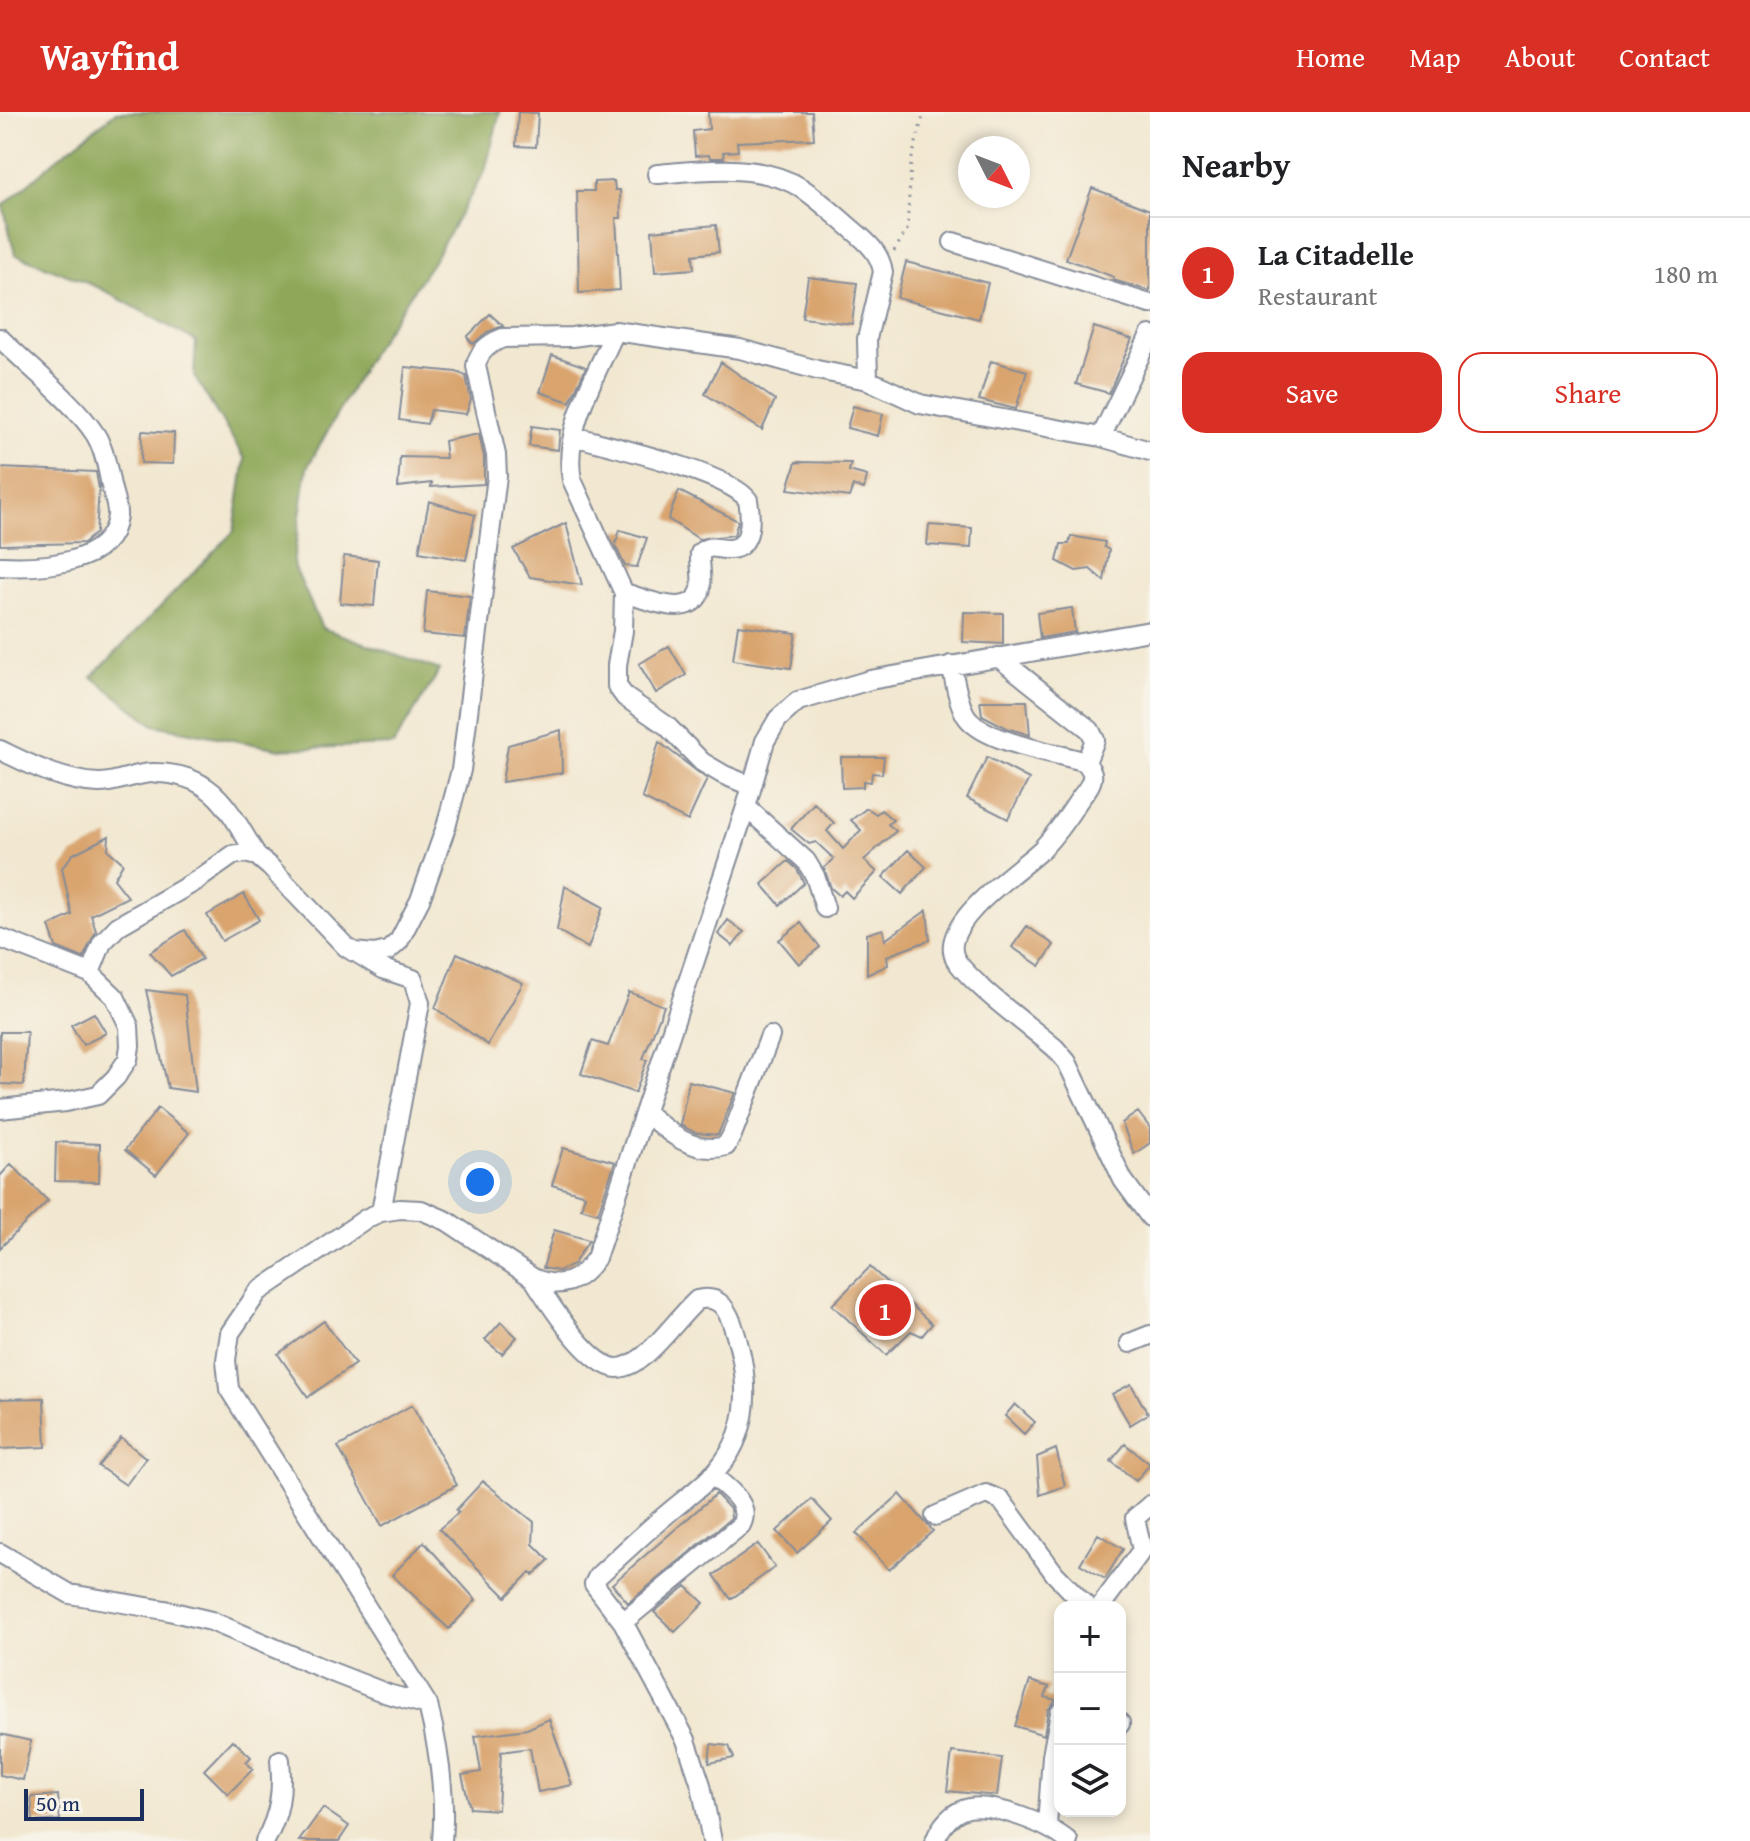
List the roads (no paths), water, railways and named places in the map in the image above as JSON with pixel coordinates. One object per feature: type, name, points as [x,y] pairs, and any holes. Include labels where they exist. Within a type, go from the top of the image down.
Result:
[{"type":"street","points":[[657,174],[718,170],[769,174],[801,188],[872,247],[883,272],[867,339],[868,380]]},
{"type":"street","points":[[953,242],[1150,304]]},
{"type":"street","points":[[615,331],[573,436],[570,456],[572,480],[624,593],[617,686],[625,697],[667,726],[702,762],[751,786]]},
{"type":"street","points":[[354,952],[374,954],[388,951],[399,941],[410,923],[446,827],[461,770],[497,476],[496,455],[477,375],[477,360],[482,352],[503,338],[572,337],[615,331],[740,349],[868,380],[920,404],[1101,437],[1150,451]]},
{"type":"street","points":[[1101,437],[1150,335]]},
{"type":"street","points":[[0,338],[74,409],[96,435],[118,515],[109,539],[92,554],[33,566],[0,566]]},
{"type":"street","points":[[573,436],[695,472],[735,488],[748,500],[750,523],[747,539],[740,547],[709,547],[700,553],[702,588],[692,602],[679,607],[624,593]]},
{"type":"street","points":[[442,1841],[444,1821],[438,1747],[428,1705],[229,1389],[226,1360],[230,1333],[258,1292],[356,1225],[381,1212],[421,1210],[447,1221],[533,1278],[556,1286],[571,1281],[587,1270],[596,1258],[746,807],[765,741],[778,719],[798,701],[870,680],[1150,631]]},
{"type":"street","points":[[998,657],[1090,730],[1095,740],[1086,762]]},
{"type":"street","points":[[951,665],[965,713],[972,723],[995,736],[1086,762],[1092,774],[1091,782],[1071,812],[1042,848],[981,901],[956,931],[952,943],[955,957],[971,976],[1055,1048],[1067,1062],[1123,1180],[1150,1217]]},
{"type":"street","points":[[0,750],[68,779],[101,783],[152,773],[197,780],[228,809],[257,856],[334,937],[383,969],[413,979],[420,1003],[381,1212]]},
{"type":"street","points":[[746,807],[806,861],[815,876],[825,908]]},
{"type":"street","points":[[90,973],[102,943],[118,926],[196,881],[233,855],[245,853],[257,856]]},
{"type":"street","points":[[0,938],[90,973],[115,997],[129,1026],[128,1059],[98,1095],[66,1102],[0,1109]]},
{"type":"street","points":[[645,1112],[680,1140],[715,1149],[726,1146],[770,1036]]},
{"type":"street","points":[[533,1278],[594,1358],[618,1368],[643,1357],[697,1300],[707,1298],[724,1306],[743,1356],[744,1411],[739,1436],[731,1451],[712,1475],[598,1576],[594,1584],[623,1622],[686,1740],[701,1785],[712,1841]]},
{"type":"street","points":[[1130,1343],[1150,1335]]},
{"type":"street","points":[[623,1622],[745,1519],[744,1509],[736,1496],[712,1475]]},
{"type":"street","points":[[935,1516],[986,1494],[1001,1500],[1055,1574],[1081,1601]]},
{"type":"street","points":[[1104,1601],[1142,1550],[1135,1518],[1150,1505]]},
{"type":"street","points":[[0,1553],[70,1594],[211,1621],[388,1694],[428,1705]]},
{"type":"street","points":[[1047,1826],[1054,1745]]},
{"type":"street","points":[[265,1841],[280,1807],[280,1760]]},
{"type":"street","points":[[935,1841],[940,1828],[957,1812],[970,1807],[1008,1812],[1047,1826],[1068,1841]]},
{"type":"place","name":"La Citadelle","points":[[885,1310]]}]
